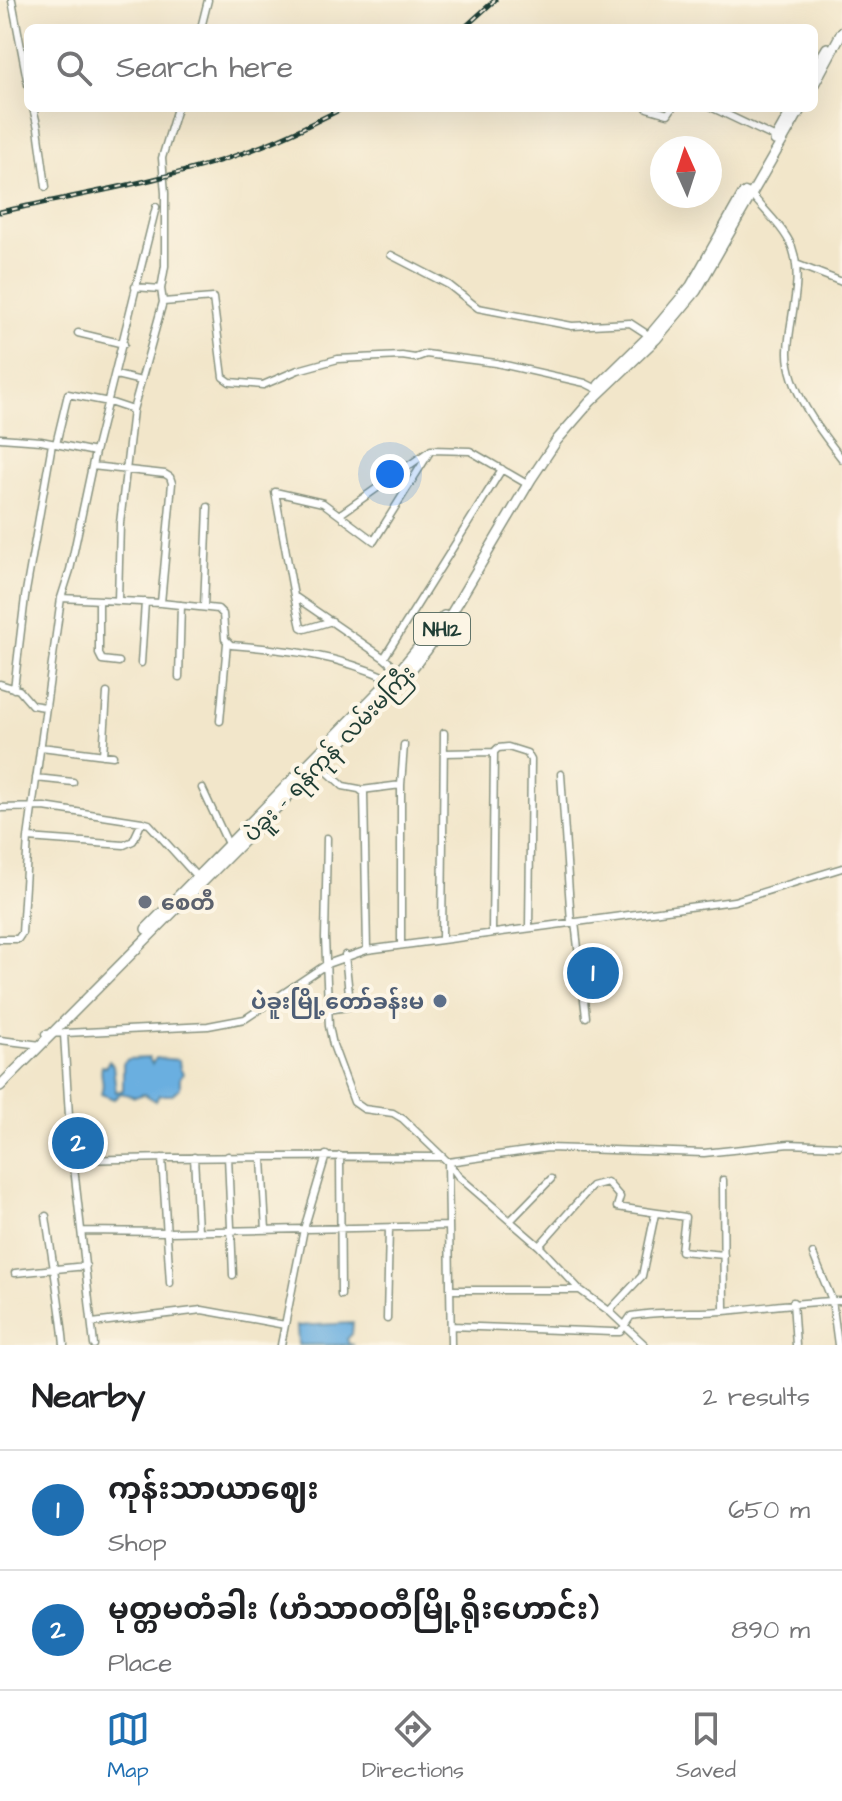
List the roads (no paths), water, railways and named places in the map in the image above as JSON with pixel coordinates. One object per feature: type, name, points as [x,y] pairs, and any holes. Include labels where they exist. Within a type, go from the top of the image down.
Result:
[{"type":"highway","points":[[818,63],[842,21]]},
{"type":"highway","points":[[818,77],[842,32]]},
{"type":"highway","name":"ပဲခူး - ရန်ကုန် လမ်းမကြီး","points":[[394,682],[399,671],[442,618],[525,483],[557,440],[696,291],[792,112]]},
{"type":"highway","name":"ပဲခူး - ရန်ကုန် လမ်းမကြီး","points":[[748,192],[792,112]]},
{"type":"highway","name":"ပဲခူး - ရန်ကုန် လမ်းမကြီး","points":[[48,1034],[394,682],[447,621],[552,436],[595,388],[653,337]]},
{"type":"highway","name":"ပဲခူး - ရန်ကုန် လမ်းမကြီး","points":[[0,1086],[198,878],[316,762]]},
{"type":"highway","name":"ပဲခူး - ရန်ကုန် လမ်းမကြီး","points":[[0,1078],[38,1045]]},
{"type":"street","points":[[12,0],[24,52]]},
{"type":"street","points":[[202,24],[208,0]]},
{"type":"street","points":[[34,112],[46,187]]},
{"type":"street","points":[[118,601],[120,523],[133,410],[163,302],[165,193],[162,158],[176,112]]},
{"type":"street","points":[[721,112],[776,138]]},
{"type":"street","points":[[748,192],[791,246],[796,264],[788,353],[790,371],[810,415],[842,459]]},
{"type":"street","points":[[0,939],[18,939],[22,933],[28,838],[61,598],[156,207]]},
{"type":"street","points":[[391,255],[449,285],[478,308],[572,326],[630,323],[653,337]]},
{"type":"street","points":[[796,264],[842,282]]},
{"type":"street","points":[[135,287],[161,289]]},
{"type":"street","points":[[163,302],[213,298],[223,377],[230,382],[263,385],[298,370],[338,359],[415,358],[426,354],[510,365],[595,388]]},
{"type":"street","points":[[78,333],[124,344]]},
{"type":"street","points":[[116,375],[141,381]]},
{"type":"street","points":[[14,689],[25,597],[54,444],[68,394],[133,410]]},
{"type":"street","points":[[0,438],[95,452]]},
{"type":"street","points":[[339,515],[431,450],[470,451],[525,483]]},
{"type":"street","points":[[332,621],[305,629],[301,627],[275,492],[323,503],[374,541],[431,450]]},
{"type":"street","points":[[92,466],[170,477],[172,483],[161,603]]},
{"type":"street","points":[[384,658],[502,469]]},
{"type":"street","points":[[204,607],[208,507]]},
{"type":"street","points":[[294,596],[399,671]]},
{"type":"street","points":[[61,598],[218,609],[223,614],[227,643],[220,721]]},
{"type":"street","points":[[99,600],[99,654],[102,660],[119,662]]},
{"type":"street","points":[[141,663],[145,602]]},
{"type":"street","points":[[179,677],[181,605]]},
{"type":"street","points":[[227,643],[305,651],[369,670],[394,682]]},
{"type":"street","points":[[0,684],[25,695],[32,705],[45,707]]},
{"type":"street","points":[[103,755],[107,693]]},
{"type":"street","points":[[442,939],[444,733]]},
{"type":"street","points":[[401,944],[404,745]]},
{"type":"street","points":[[41,747],[113,756]]},
{"type":"street","points":[[444,753],[494,752],[498,748],[508,747],[527,753],[531,760],[529,927]]},
{"type":"street","points":[[492,933],[494,752]]},
{"type":"street","points":[[316,762],[343,786],[362,790],[401,785]]},
{"type":"street","points":[[561,774],[573,922],[586,1017]]},
{"type":"street","points":[[36,778],[73,782]]},
{"type":"street","points":[[202,788],[230,846]]},
{"type":"street","points":[[362,790],[367,950]]},
{"type":"street","points":[[0,808],[33,807],[149,824],[198,878]]},
{"type":"street","points":[[28,838],[124,845],[133,841],[142,822]]},
{"type":"street","points":[[327,838],[328,1010],[333,1045],[354,1102],[364,1109],[393,1113],[403,1119],[448,1162],[458,1176],[539,1246],[580,1290],[609,1311],[645,1345]]},
{"type":"street","points":[[48,1034],[208,1026],[245,1019],[345,955],[401,944],[734,901],[842,868]]},
{"type":"street","points":[[328,1010],[347,1007],[350,1003],[345,955]]},
{"type":"street","points":[[64,1034],[94,1345]]},
{"type":"street","points":[[0,1040],[38,1045]]},
{"type":"street","points":[[448,1162],[548,1148],[704,1153],[789,1144],[839,1146]]},
{"type":"street","points":[[74,1160],[228,1156],[262,1159],[326,1155],[440,1157]]},
{"type":"street","points":[[281,1345],[304,1229],[326,1155]]},
{"type":"street","points":[[228,1156],[233,1275]]},
{"type":"street","points":[[340,1156],[341,1295]]},
{"type":"street","points":[[194,1157],[198,1230]]},
{"type":"street","points":[[162,1158],[170,1283]]},
{"type":"street","points":[[262,1159],[266,1230]]},
{"type":"street","points":[[448,1162],[451,1345]]},
{"type":"street","points":[[510,1221],[551,1179]]},
{"type":"street","points":[[723,1180],[724,1311]]},
{"type":"street","points":[[539,1246],[592,1186],[607,1182],[620,1197],[617,1207],[685,1217],[681,1251],[724,1255]]},
{"type":"street","points":[[609,1311],[642,1276],[655,1214]]},
{"type":"street","points":[[46,1216],[64,1345]]},
{"type":"street","points":[[82,1231],[449,1226]]},
{"type":"street","points":[[387,1319],[389,1228]]},
{"type":"street","points":[[813,1254],[832,1301],[838,1345]]},
{"type":"street","points":[[15,1273],[86,1266]]},
{"type":"street","points":[[451,1290],[580,1290]]},
{"type":"street","points":[[451,1326],[620,1332],[631,1316],[724,1311],[793,1302],[842,1301]]},
{"type":"street","points":[[793,1302],[796,1345]]},
{"type":"street","points":[[92,1323],[202,1310],[285,1325]]},
{"type":"water","points":[[149,1058],[152,1064],[156,1058],[179,1060],[183,1073],[180,1088],[171,1095],[159,1095],[156,1101],[144,1094],[135,1097],[121,1093],[114,1099],[101,1094],[102,1066],[105,1067],[109,1061],[113,1065],[116,1092],[123,1090],[123,1063],[128,1059]]},
{"type":"water","points":[[353,1323],[352,1334],[347,1339],[349,1344],[354,1345],[298,1345],[297,1326]]},
{"type":"railway","points":[[468,24],[495,0]]},
{"type":"railway","points":[[0,212],[213,163],[269,143],[335,112]]},
{"type":"place","name":"စေတီ","points":[[145,902]]},
{"type":"place","name":"ကုန်းသာယာဈေး","points":[[593,973]]},
{"type":"place","name":"ပဲခူးမြို့တော်ခန်းမ","points":[[440,1001]]},
{"type":"place","name":"မုတ္တမတံခါး (ဟံသာဝတီမြို့ရိုးဟောင်း)","points":[[78,1143]]}]
